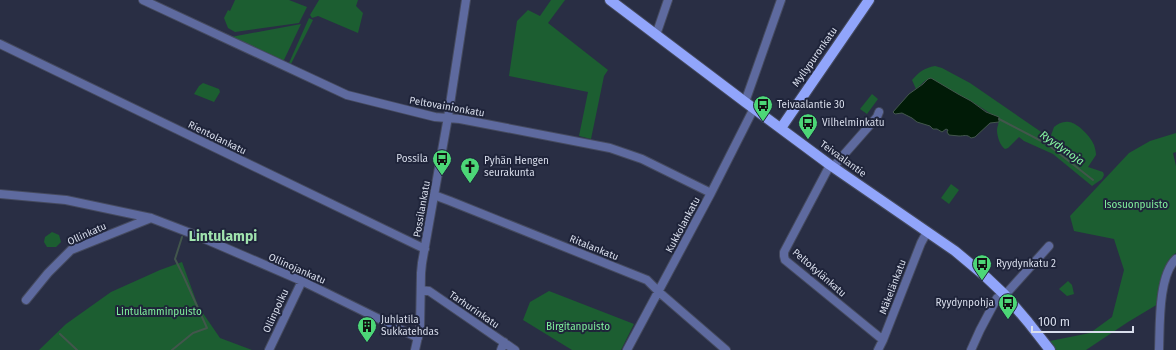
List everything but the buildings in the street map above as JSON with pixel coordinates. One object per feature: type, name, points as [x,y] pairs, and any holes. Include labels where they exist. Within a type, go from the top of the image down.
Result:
[{"type":"main road","name":"Teivaalantie","points":[[610,0],[832,166],[955,251],[1005,295],[1050,350]]},
{"type":"main road","name":"Myllypuronkatu","points":[[781,128],[869,0]]},
{"type":"street","name":"Peltovainionkatu","points":[[143,0],[347,96],[437,117],[460,118],[610,148],[642,159],[711,193]]},
{"type":"street","name":"Possilankatu","points":[[415,350],[421,321],[421,273],[448,117],[466,0]]},
{"type":"street","points":[[656,35],[668,0]]},
{"type":"street","points":[[745,102],[781,0]]},
{"type":"street","name":"Rientolankatu","points":[[0,44],[425,249]]},
{"type":"street","name":"Kukkolankatu","points":[[627,350],[711,193],[754,108]]},
{"type":"street","points":[[832,166],[877,117],[879,112]]},
{"type":"street","name":"Peltokylänkatu","points":[[832,166],[790,240],[784,252],[784,256],[786,260],[883,340]]},
{"type":"street","name":"Ollinojankatu","points":[[0,194],[66,200],[151,218],[198,236],[302,281],[418,338]]},
{"type":"street","name":"Ritalankatu","points":[[434,195],[647,280],[726,350]]},
{"type":"street","name":"Ollinkatu","points":[[26,300],[48,273],[71,250],[151,218]]},
{"type":"street","name":"Mäkelänkatu","points":[[878,350],[921,243],[927,232]]},
{"type":"street","points":[[971,350],[997,298],[1005,295],[1048,246]]},
{"type":"street","points":[[1159,350],[1161,302],[1164,284],[1170,267],[1176,259]]},
{"type":"street","name":"Ollinpolku","points":[[269,350],[302,281]]},
{"type":"street","name":"Tarhurinkatu","points":[[421,290],[429,291],[502,346],[515,350]]},
{"type":"green space","points":[[235,0],[289,0],[307,7],[299,23],[235,32],[228,28],[224,18],[228,10],[230,11]]},
{"type":"green space","points":[[319,0],[358,0],[356,6],[363,13],[358,33],[318,16],[312,18],[310,15]]},
{"type":"green space","points":[[551,0],[565,0],[548,23],[608,70],[604,76],[591,139],[579,136],[588,92],[509,76],[517,21],[528,10],[540,16]]},
{"type":"green space","points":[[309,18],[313,20],[291,64],[289,63]]},
{"type":"green space","points":[[301,24],[283,62],[231,37]]},
{"type":"green space","points":[[935,66],[942,68],[970,83],[1050,138],[1054,127],[1063,122],[1073,123],[1076,125],[1087,134],[1095,147],[1096,155],[1088,167],[1103,172],[1104,175],[1102,179],[1092,186],[1053,154],[1024,141],[1019,137],[1005,149],[1000,143],[998,135],[997,129],[999,119],[971,101],[926,80],[916,89],[912,80],[922,71]]},
{"type":"green space","points":[[203,83],[219,89],[220,92],[214,102],[194,94]]},
{"type":"green space","points":[[872,94],[878,99],[867,114],[860,109]]},
{"type":"green space","name":"Isosuonpuisto","points":[[1176,133],[1176,152],[1173,153],[1176,166],[1176,253],[1167,263],[1162,276],[1158,304],[1086,350],[1056,350],[1050,341],[1090,333],[1112,317],[1124,270],[1114,239],[1074,231],[1070,216],[1129,153],[1150,141]]},
{"type":"green space","points":[[951,184],[959,190],[949,204],[941,198]]},
{"type":"green space","points":[[52,232],[59,235],[61,242],[56,247],[47,247],[44,242],[45,237]]},
{"type":"green space","name":"Lintulamminpuisto","points":[[182,262],[198,306],[220,338],[252,350],[39,350],[66,324],[111,292]]},
{"type":"green space","points":[[1068,281],[1072,285],[1074,294],[1067,296],[1059,289]]},
{"type":"green space","name":"Birgitanpuisto","points":[[549,291],[634,324],[621,350],[572,350],[523,320],[530,302]]},
{"type":"shaded area","points":[[931,78],[971,101],[986,112],[999,117],[999,122],[990,123],[975,137],[971,138],[967,136],[949,135],[947,132],[948,130],[946,129],[942,132],[917,122],[902,113],[895,114],[893,112],[909,94]]},
{"type":"waterway","name":"Ryydynoja","points":[[999,119],[1047,144],[1093,180]]},
{"type":"waterway","points":[[172,350],[193,333],[207,328],[175,259],[182,237]]},
{"type":"waterway","points":[[60,334],[77,350]]},
{"type":"place","name":"Teivaalantie 30","points":[[763,122]]},
{"type":"place","name":"Vilhelminkatu","points":[[808,140]]},
{"type":"place","name":"Possila","points":[[442,176]]},
{"type":"place","name":"Pyhän Hengen seurakunta","points":[[470,184]]},
{"type":"place","name":"Ryydynkatu 2","points":[[982,281]]},
{"type":"place","name":"Ryydynpohja","points":[[1008,320]]},
{"type":"place","name":"Juhlatila Sukkatehdas","points":[[367,343]]},
{"type":"district","name":"Lintulampi","points":[[223,236]]}]
